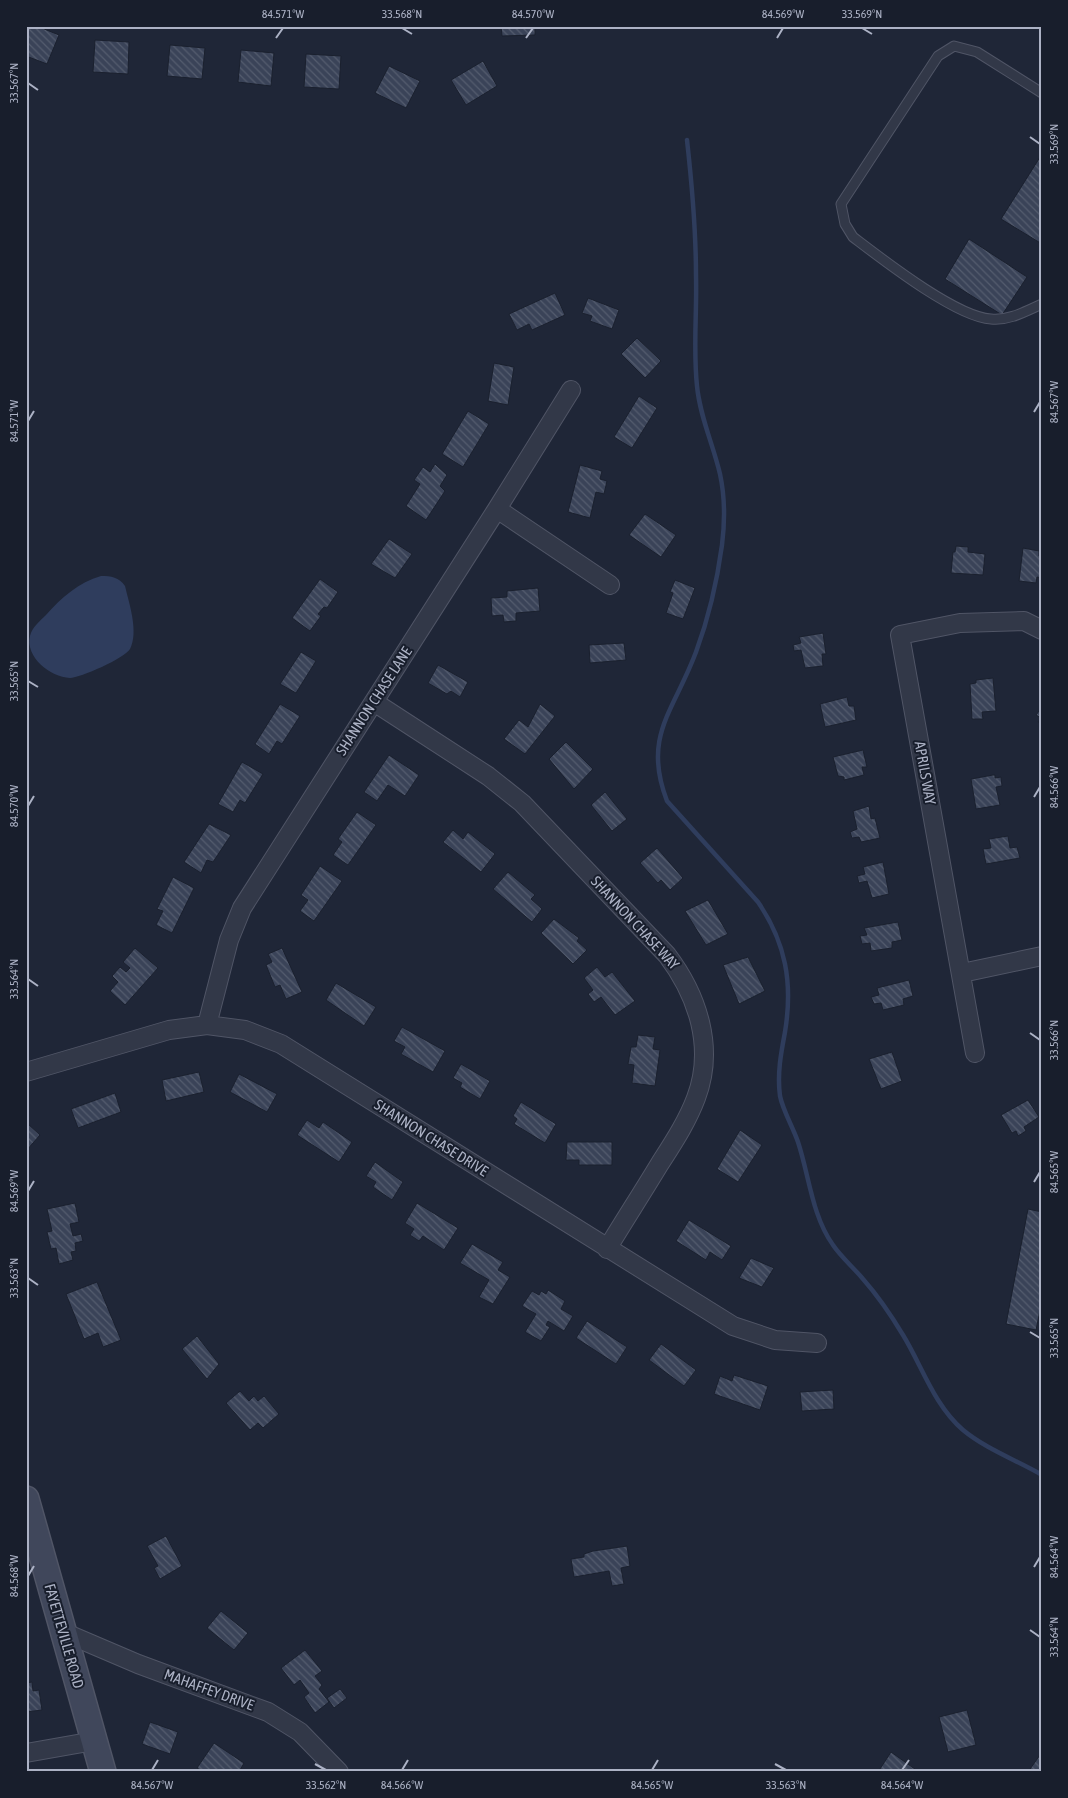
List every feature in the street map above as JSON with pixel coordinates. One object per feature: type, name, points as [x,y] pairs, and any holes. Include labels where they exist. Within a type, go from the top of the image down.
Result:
[{"type":"street","name":"SHANNON CHASE LANE","points":[[208,1025],[229,940],[242,908],[571,390]]},
{"type":"street","points":[[497,509],[610,585]]},
{"type":"street","name":"APRILS WAY","points":[[974,1053],[962,973],[900,635],[960,623],[1024,621],[1042,630]]},
{"type":"street","name":"SHANNON CHASE WAY","points":[[374,702],[488,776],[522,803],[667,955],[681,973],[692,993],[700,1020],[704,1044],[702,1072],[696,1097],[683,1127],[607,1249]]},
{"type":"street","points":[[962,973],[1042,956]]},
{"type":"street","name":"SHANNON CHASE DRIVE","points":[[26,1072],[169,1030],[208,1025],[245,1030],[281,1044],[733,1326],[776,1340],[817,1343]]},
{"type":"street","name":"FAYETTEVILLE ROAD","points":[[26,1499],[103,1772]]},
{"type":"street","name":"MAHAFFEY DRIVE","points":[[63,1632],[138,1664],[268,1712],[300,1732],[339,1772]]},
{"type":"street","points":[[26,1753],[94,1741]]},
{"type":"lane","points":[[1042,93],[977,52],[954,46],[938,56],[841,204],[845,224],[852,237],[938,296],[973,315],[991,320],[1015,316],[1042,304]]},
{"type":"water","points":[[101,576],[114,578],[125,586],[131,609],[134,634],[130,649],[102,667],[83,675],[70,678],[62,677],[47,670],[31,651],[29,644],[32,630],[64,597],[78,586]]},
{"type":"building","points":[[26,26],[37,26],[59,35],[47,64],[26,56]]},
{"type":"building","points":[[501,26],[535,26],[535,35],[502,36]]},
{"type":"building","points":[[95,40],[129,42],[128,74],[93,72]]},
{"type":"building","points":[[170,45],[205,48],[202,79],[167,76]]},
{"type":"building","points":[[241,50],[274,53],[271,86],[238,82]]},
{"type":"building","points":[[306,54],[341,56],[339,89],[304,87]]},
{"type":"building","points":[[483,61],[497,86],[466,105],[451,80]]},
{"type":"building","points":[[389,66],[420,81],[406,108],[375,93]]},
{"type":"building","points":[[1042,154],[1042,244],[1001,219]]},
{"type":"building","points":[[969,239],[1027,277],[1002,315],[945,279]]},
{"type":"building","points":[[555,293],[565,315],[532,330],[529,324],[517,330],[509,314]]},
{"type":"building","points":[[588,298],[619,310],[612,329],[590,321],[592,316],[582,313]]},
{"type":"building","points":[[637,338],[661,361],[645,378],[621,354]]},
{"type":"building","points":[[494,363],[514,367],[508,405],[488,401]]},
{"type":"building","points":[[639,396],[657,408],[632,448],[614,437]]},
{"type":"building","points":[[468,411],[489,424],[463,467],[442,454]]},
{"type":"building","points":[[435,464],[447,475],[440,486],[445,491],[426,520],[406,506],[420,484],[414,480],[423,467],[430,472]]},
{"type":"building","points":[[580,465],[602,471],[600,479],[607,481],[604,494],[596,492],[590,518],[568,512]]},
{"type":"building","points":[[645,514],[676,535],[661,557],[629,535]]},
{"type":"building","points":[[389,539],[412,554],[395,578],[371,564]]},
{"type":"building","points":[[956,546],[968,547],[968,552],[985,554],[983,575],[951,573],[953,552],[955,552]]},
{"type":"building","points":[[1023,548],[1039,551],[1039,556],[1042,556],[1042,578],[1037,577],[1036,583],[1019,581]]},
{"type":"building","points":[[320,579],[338,592],[327,608],[324,607],[318,614],[321,616],[310,631],[292,618]]},
{"type":"building","points":[[675,580],[695,588],[683,619],[666,613],[673,593],[670,592]]},
{"type":"building","points":[[538,588],[540,611],[516,613],[516,621],[504,622],[503,615],[492,616],[491,598],[507,597],[507,591]]},
{"type":"building","points":[[823,633],[826,654],[822,654],[823,666],[805,668],[801,650],[794,651],[793,645],[801,643],[799,637]]},
{"type":"building","points":[[624,643],[626,660],[590,663],[589,645]]},
{"type":"building","points":[[301,652],[316,661],[296,693],[280,684]]},
{"type":"building","points":[[438,665],[468,682],[460,697],[451,691],[447,694],[428,683]]},
{"type":"building","points":[[993,678],[996,711],[982,712],[983,719],[972,719],[970,684],[976,683],[976,680]]},
{"type":"building","points":[[847,697],[849,706],[854,706],[856,720],[825,727],[820,704]]},
{"type":"building","points":[[280,704],[300,716],[282,744],[277,741],[269,754],[255,744]]},
{"type":"building","points":[[540,704],[555,716],[525,754],[504,739],[519,720],[528,727]]},
{"type":"building","points":[[1042,707],[1042,725],[1038,722],[1041,718],[1036,715]]},
{"type":"building","points":[[566,742],[593,769],[574,789],[549,759]]},
{"type":"building","points":[[863,750],[867,767],[862,767],[864,775],[844,780],[844,777],[838,776],[833,757]]},
{"type":"building","points":[[389,755],[419,775],[405,796],[388,785],[377,801],[364,792]]},
{"type":"building","points":[[242,762],[263,774],[245,803],[240,800],[233,812],[218,804]]},
{"type":"building","points":[[995,775],[995,778],[1001,777],[1002,786],[996,787],[1000,805],[976,809],[971,779]]},
{"type":"building","points":[[605,792],[627,819],[612,831],[591,805]]},
{"type":"building","points":[[869,806],[871,819],[875,818],[880,838],[861,842],[859,837],[852,838],[850,832],[857,829],[853,811]]},
{"type":"building","points":[[357,812],[376,825],[348,865],[333,855],[342,842],[338,839]]},
{"type":"building","points":[[209,824],[231,835],[213,862],[207,860],[201,873],[184,862]]},
{"type":"building","points":[[453,830],[463,839],[468,832],[495,854],[481,872],[443,842]]},
{"type":"building","points":[[1008,836],[1010,848],[1017,847],[1020,858],[986,864],[983,849],[991,848],[989,839]]},
{"type":"building","points":[[657,848],[683,878],[670,890],[661,880],[658,883],[640,863]]},
{"type":"building","points":[[883,862],[889,894],[872,898],[867,881],[859,883],[857,876],[865,874],[863,867]]},
{"type":"building","points":[[320,866],[342,881],[314,921],[300,911],[308,900],[301,895]]},
{"type":"building","points":[[508,872],[535,895],[531,899],[542,909],[532,922],[493,889]]},
{"type":"building","points":[[173,877],[194,888],[172,933],[156,925],[163,911],[157,909]]},
{"type":"building","points":[[708,900],[728,934],[706,945],[685,911]]},
{"type":"building","points":[[554,919],[579,938],[577,941],[587,950],[573,964],[541,933]]},
{"type":"building","points":[[898,922],[902,940],[892,942],[892,948],[871,951],[870,943],[862,944],[860,936],[867,935],[864,928]]},
{"type":"building","points":[[135,948],[158,968],[125,1005],[110,991],[118,982],[112,976],[120,967],[126,972],[130,968],[123,962]]},
{"type":"building","points":[[282,948],[302,992],[286,999],[280,985],[275,987],[266,965],[272,962],[268,954]]},
{"type":"building","points":[[748,957],[765,991],[739,1004],[723,965]]},
{"type":"building","points":[[597,967],[605,977],[612,972],[635,1001],[615,1015],[601,997],[594,1002],[588,994],[593,990],[584,978]]},
{"type":"building","points":[[909,980],[913,996],[903,999],[904,1005],[883,1010],[881,1003],[874,1004],[871,997],[879,995],[877,988]]},
{"type":"building","points":[[336,983],[376,1007],[364,1026],[326,1000]]},
{"type":"building","points":[[402,1027],[445,1051],[433,1072],[401,1054],[405,1047],[394,1041]]},
{"type":"building","points":[[638,1035],[655,1037],[653,1049],[660,1050],[655,1086],[632,1083],[634,1065],[628,1064],[631,1047],[636,1047]]},
{"type":"building","points":[[892,1052],[902,1081],[881,1089],[869,1059]]},
{"type":"building","points":[[461,1064],[490,1081],[480,1099],[460,1087],[462,1083],[453,1078]]},
{"type":"building","points":[[199,1072],[204,1092],[166,1101],[162,1080]]},
{"type":"building","points":[[239,1074],[277,1094],[267,1112],[230,1092]]},
{"type":"building","points":[[115,1093],[121,1112],[78,1128],[71,1109]]},
{"type":"building","points":[[1028,1100],[1039,1117],[1024,1127],[1026,1131],[1018,1136],[1016,1131],[1012,1133],[1001,1115]]},
{"type":"building","points":[[521,1102],[556,1124],[545,1143],[514,1124],[517,1119],[513,1116]]},
{"type":"building","points":[[307,1120],[319,1128],[323,1122],[352,1142],[339,1162],[297,1135]]},
{"type":"building","points":[[28,1124],[40,1135],[26,1151],[26,1125]]},
{"type":"building","points":[[740,1130],[762,1145],[738,1182],[717,1169]]},
{"type":"building","points":[[567,1142],[612,1142],[612,1165],[579,1165],[579,1160],[566,1160]]},
{"type":"building","points":[[375,1162],[403,1182],[392,1200],[373,1187],[376,1182],[366,1176]]},
{"type":"building","points":[[75,1203],[79,1222],[70,1224],[73,1236],[81,1234],[83,1241],[75,1243],[76,1251],[71,1252],[73,1260],[59,1264],[56,1248],[51,1249],[47,1232],[52,1231],[47,1209]]},
{"type":"building","points":[[417,1203],[458,1228],[444,1250],[423,1236],[419,1241],[410,1235],[414,1229],[405,1223]]},
{"type":"building","points":[[1028,1209],[1042,1212],[1042,1301],[1036,1330],[1006,1324]]},
{"type":"building","points":[[689,1220],[731,1246],[722,1260],[710,1252],[706,1260],[676,1241]]},
{"type":"building","points":[[472,1244],[503,1262],[498,1270],[510,1277],[493,1304],[479,1297],[489,1280],[460,1263]]},
{"type":"building","points":[[751,1258],[774,1268],[762,1287],[739,1278]]},
{"type":"building","points":[[97,1282],[121,1340],[103,1347],[98,1333],[84,1339],[66,1294]]},
{"type":"building","points":[[548,1290],[565,1301],[561,1309],[573,1316],[564,1331],[548,1321],[546,1325],[550,1327],[541,1341],[525,1332],[536,1314],[522,1306],[532,1291],[539,1295],[541,1291],[546,1294]]},
{"type":"building","points":[[587,1321],[627,1347],[616,1364],[576,1338]]},
{"type":"building","points":[[197,1336],[219,1364],[207,1379],[182,1349]]},
{"type":"building","points":[[661,1344],[696,1370],[684,1386],[649,1360]]},
{"type":"building","points":[[734,1375],[768,1386],[760,1410],[714,1394],[720,1376],[732,1381]]},
{"type":"building","points":[[833,1390],[834,1409],[802,1411],[800,1392]]},
{"type":"building","points":[[240,1391],[249,1401],[254,1396],[258,1401],[264,1396],[279,1414],[263,1428],[258,1423],[250,1430],[226,1403]]},
{"type":"building","points":[[166,1536],[182,1566],[160,1579],[154,1568],[158,1566],[147,1546]]},
{"type":"building","points":[[627,1546],[630,1566],[621,1568],[624,1584],[612,1586],[609,1571],[574,1577],[571,1559],[584,1557],[584,1554],[593,1551]]},
{"type":"building","points":[[221,1611],[248,1633],[234,1650],[207,1628]]},
{"type":"building","points":[[305,1650],[322,1671],[315,1676],[322,1685],[319,1689],[329,1702],[315,1713],[304,1697],[309,1693],[300,1680],[294,1685],[281,1668]]},
{"type":"building","points":[[32,1682],[33,1691],[39,1690],[42,1710],[26,1712],[26,1683]]},
{"type":"building","points":[[340,1689],[347,1698],[334,1708],[327,1698]]},
{"type":"building","points":[[967,1710],[976,1745],[948,1752],[939,1717]]},
{"type":"building","points":[[150,1722],[178,1732],[170,1754],[142,1744]]},
{"type":"building","points":[[214,1743],[244,1763],[239,1772],[203,1772],[197,1768]]},
{"type":"building","points":[[891,1752],[919,1772],[878,1772]]},
{"type":"building","points":[[1042,1752],[1042,1772],[1028,1772]]},
{"type":"waterway","points":[[687,140],[695,242],[695,358],[697,386],[701,409],[722,483],[724,527],[718,572],[705,626],[696,652],[664,724],[659,741],[660,778],[667,801],[758,902],[768,917],[781,948],[785,964],[788,997],[779,1072],[780,1096],[798,1142],[812,1195],[826,1234],[836,1249],[869,1285],[889,1313],[910,1347],[936,1397],[953,1420],[981,1443],[1042,1475]]}]
